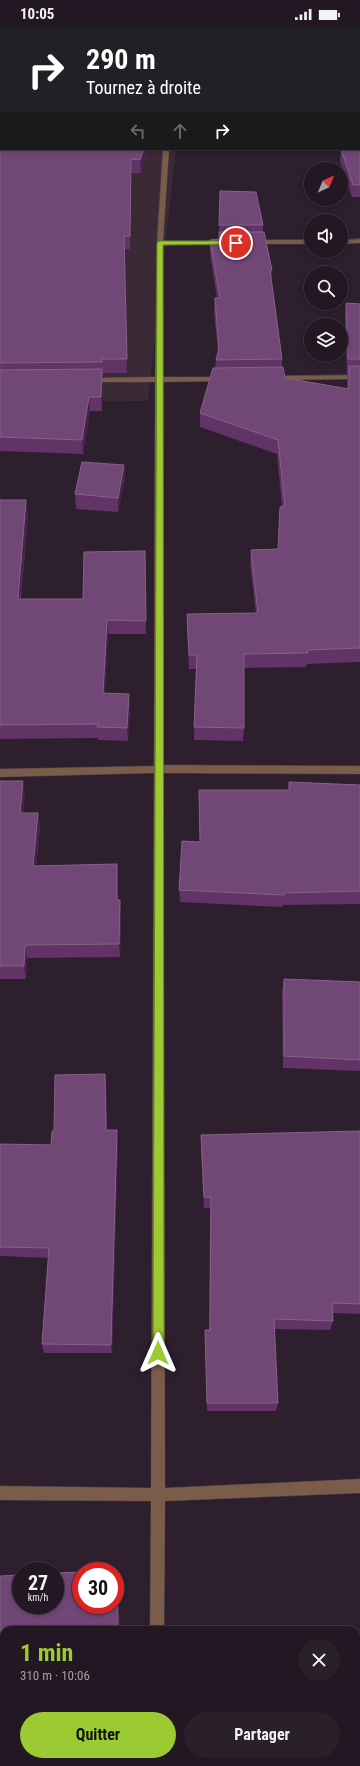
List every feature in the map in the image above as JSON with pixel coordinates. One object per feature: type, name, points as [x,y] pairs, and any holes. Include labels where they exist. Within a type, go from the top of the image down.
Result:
[{"type":"street","points":[[156,1626],[158,1495],[159,379],[160,243],[166,150]]},
{"type":"street","points":[[348,242],[360,241]]},
{"type":"street","points":[[248,242],[304,242]]},
{"type":"street","points":[[160,243],[232,243]]},
{"type":"street","points":[[267,378],[360,377]]},
{"type":"street","points":[[80,380],[229,378]]},
{"type":"street","points":[[0,772],[159,769],[360,770]]},
{"type":"street","points":[[0,1493],[158,1495],[360,1486]]},
{"type":"shaded area","points":[[1,150],[176,150],[148,401],[0,402]]},
{"type":"building","points":[[0,150],[144,150],[140,160],[131,159],[130,236],[124,236],[127,359],[102,359],[102,362],[0,363]]},
{"type":"building","points":[[341,150],[360,150],[360,185],[353,185],[348,170],[348,162],[345,162]]},
{"type":"building","points":[[220,191],[256,192],[263,225],[219,225]]},
{"type":"building","points":[[219,232],[264,232],[272,270],[270,270],[282,359],[216,360],[219,348],[215,298],[220,298],[210,240],[219,239]]},
{"type":"building","points":[[348,303],[360,304],[360,359],[348,359],[348,318],[347,318]]},
{"type":"building","points":[[349,366],[360,366],[360,648],[307,650],[308,653],[244,654],[244,728],[194,727],[197,655],[189,655],[187,614],[258,613],[251,550],[278,549],[280,507],[285,506],[278,440],[200,413],[213,368],[283,367],[285,378],[349,389]]},
{"type":"building","points":[[102,369],[101,397],[89,397],[82,440],[0,437],[0,370]]},
{"type":"building","points":[[82,462],[124,465],[118,498],[75,494]]},
{"type":"building","points":[[0,500],[26,500],[18,599],[83,599],[84,552],[145,551],[146,621],[107,620],[103,693],[129,694],[127,728],[97,727],[98,724],[0,725]]},
{"type":"building","points":[[0,781],[23,781],[20,813],[38,813],[33,866],[117,864],[117,900],[120,900],[119,944],[25,945],[24,966],[0,966]]},
{"type":"building","points":[[289,782],[360,785],[360,891],[284,893],[284,895],[179,890],[182,841],[200,842],[199,790],[289,790]]},
{"type":"building","points":[[284,979],[360,982],[360,1060],[284,1056]]},
{"type":"building","points":[[105,1074],[106,1130],[117,1130],[111,1345],[42,1344],[49,1248],[0,1247],[0,1144],[51,1145],[52,1131],[54,1131],[55,1075]]},
{"type":"building","points":[[360,1131],[360,1304],[332,1303],[333,1321],[274,1319],[278,1403],[207,1403],[205,1330],[210,1330],[211,1197],[204,1197],[201,1135]]},
{"type":"building","points":[[72,1572],[72,1614],[118,1614],[118,1626],[0,1626],[0,1576],[12,1575],[12,1614],[64,1614],[64,1573]]},
{"type":"route","points":[[158,1353],[160,243],[236,243]]}]
